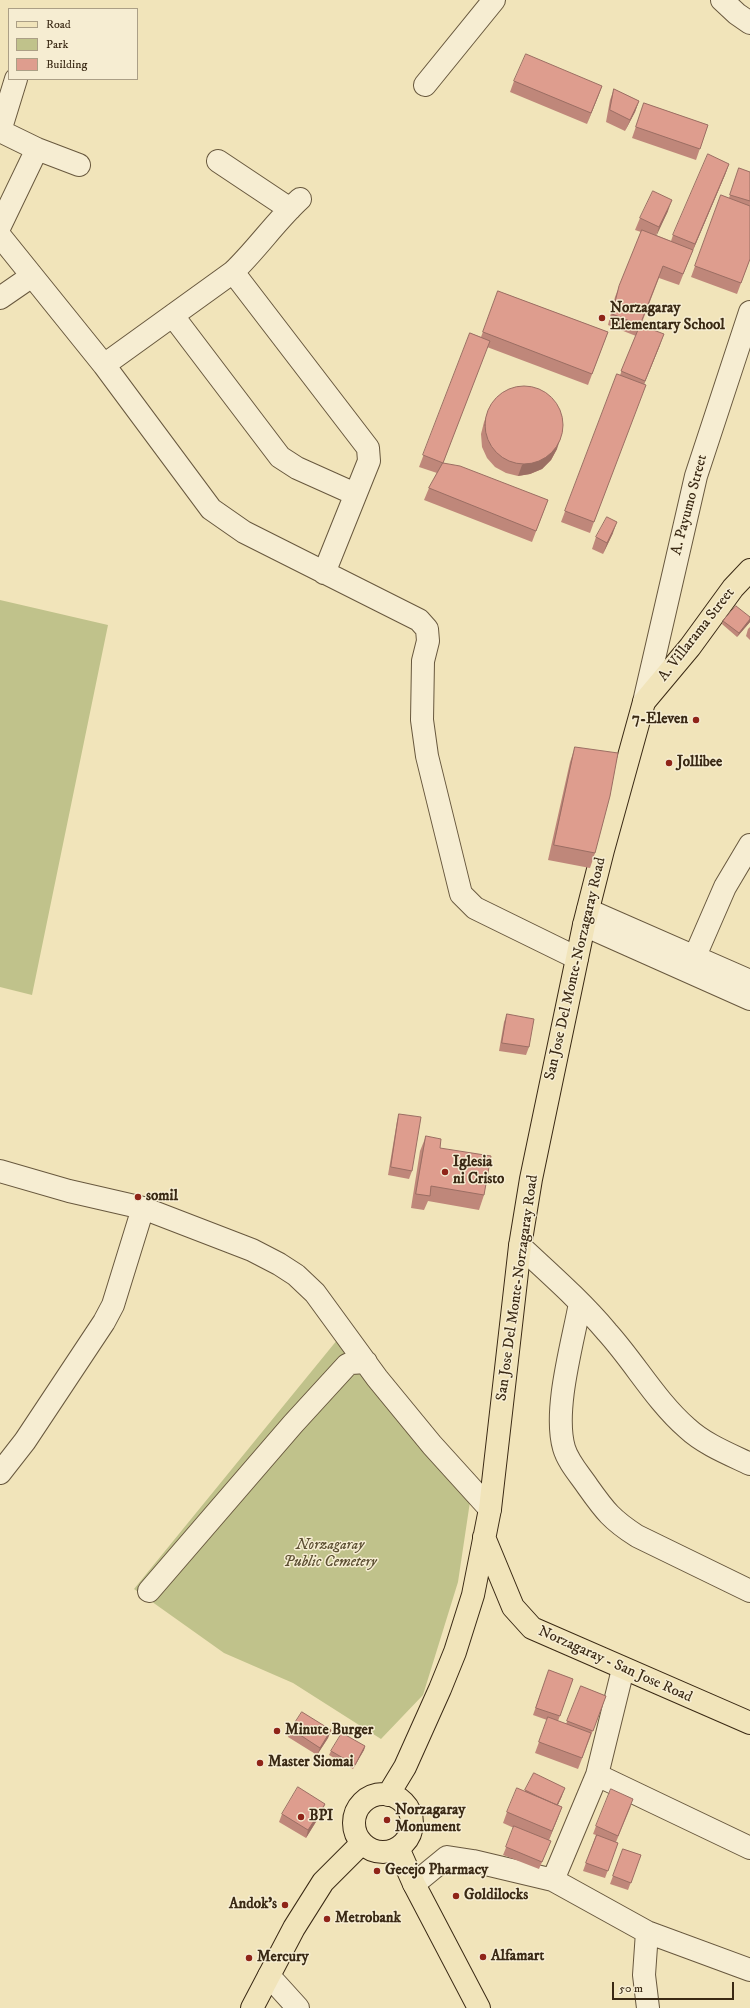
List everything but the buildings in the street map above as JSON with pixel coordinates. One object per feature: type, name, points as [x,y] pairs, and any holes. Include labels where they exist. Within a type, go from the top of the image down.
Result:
[{"type":"main road","name":"A. Villarama Street","points":[[644,702],[690,647],[733,588],[750,570]]},
{"type":"main road","name":"San Jose Del Monte-Norzagaray Road","points":[[388,1795],[404,1767],[455,1652],[467,1619],[490,1509],[520,1246],[531,1179],[586,917],[644,702]]},
{"type":"main road","name":"Norzagaray - San Jose Road","points":[[484,1537],[513,1607],[523,1620],[532,1628],[623,1669],[750,1723]]},
{"type":"main road","points":[[378,1795],[388,1795],[397,1798],[405,1804],[412,1821],[409,1836],[398,1848],[388,1852],[378,1852],[362,1843],[354,1826],[357,1811],[369,1798],[378,1795]]},
{"type":"main road","points":[[252,2008],[294,1928],[323,1882],[362,1843]]},
{"type":"main road","points":[[398,1848],[414,1884],[479,2008]]},
{"type":"street","points":[[425,85],[494,0]]},
{"type":"street","points":[[722,0],[737,14],[750,23]]},
{"type":"street","points":[[16,80],[0,131],[37,149],[79,165]]},
{"type":"street","points":[[0,226],[37,149]]},
{"type":"street","points":[[104,365],[233,272],[247,259],[295,204],[218,161]]},
{"type":"street","points":[[0,236],[104,365],[211,509],[244,532],[419,620],[427,629],[428,641],[423,661],[423,727],[427,756],[460,894],[475,908],[577,958]]},
{"type":"street","points":[[233,272],[368,448],[370,461],[355,494],[324,573]]},
{"type":"street","points":[[0,298],[32,276]]},
{"type":"street","name":"A. Payumo Street","points":[[644,702],[696,476],[750,312]]},
{"type":"street","points":[[173,316],[280,458],[297,468],[355,494]]},
{"type":"street","points":[[695,956],[724,887],[750,845]]},
{"type":"street","points":[[586,917],[695,956],[750,981]]},
{"type":"street","points":[[586,917],[750,999]]},
{"type":"street","points":[[0,1171],[69,1191],[143,1208],[252,1250],[296,1275],[315,1293],[366,1362],[432,1445],[490,1509]]},
{"type":"street","points":[[0,1473],[25,1441],[104,1322],[112,1305],[143,1208]]},
{"type":"street","points":[[520,1246],[607,1331],[669,1409],[687,1429],[710,1444],[750,1464]]},
{"type":"street","points":[[580,1303],[561,1408],[564,1448],[571,1462],[607,1514],[623,1527],[637,1536],[750,1591]]},
{"type":"street","points":[[149,1591],[293,1424],[347,1365],[351,1362],[366,1362]]},
{"type":"street","points":[[553,1880],[597,1775],[623,1669]]},
{"type":"street","points":[[597,1775],[750,1848]]},
{"type":"street","points":[[414,1884],[447,1857],[473,1861],[553,1880],[647,1932],[750,1970]]},
{"type":"street","points":[[647,1932],[644,1975],[648,2008]]},
{"type":"street","points":[[269,1976],[298,2008]]},
{"type":"green space","points":[[0,600],[108,625],[32,995],[0,987]]},
{"type":"green space","name":"Norzagaray Public Cemetery","points":[[342,1334],[471,1495],[458,1582],[423,1695],[381,1739],[293,1683],[224,1653],[134,1589]]},
{"type":"place","name":"Norzagaray Elementary School","points":[[602,318]]},
{"type":"place","name":"7-Eleven","points":[[696,720]]},
{"type":"place","name":"Jollibee","points":[[669,763]]},
{"type":"place","name":"Iglesia ni Cristo","points":[[445,1172]]},
{"type":"place","name":"somil","points":[[138,1197]]},
{"type":"place","name":"Minute Burger","points":[[277,1731]]},
{"type":"place","name":"Master Siomai","points":[[260,1763]]},
{"type":"place","name":"BPI","points":[[301,1817]]},
{"type":"place","name":"Norzagaray Monument","points":[[387,1820]]},
{"type":"place","name":"Gecejo Pharmacy","points":[[377,1871]]},
{"type":"place","name":"Goldilocks","points":[[456,1896]]},
{"type":"place","name":"Andok's","points":[[285,1905]]},
{"type":"place","name":"Metrobank","points":[[327,1919]]},
{"type":"place","name":"Alfamart","points":[[483,1957]]},
{"type":"place","name":"Mercury","points":[[249,1958]]}]
